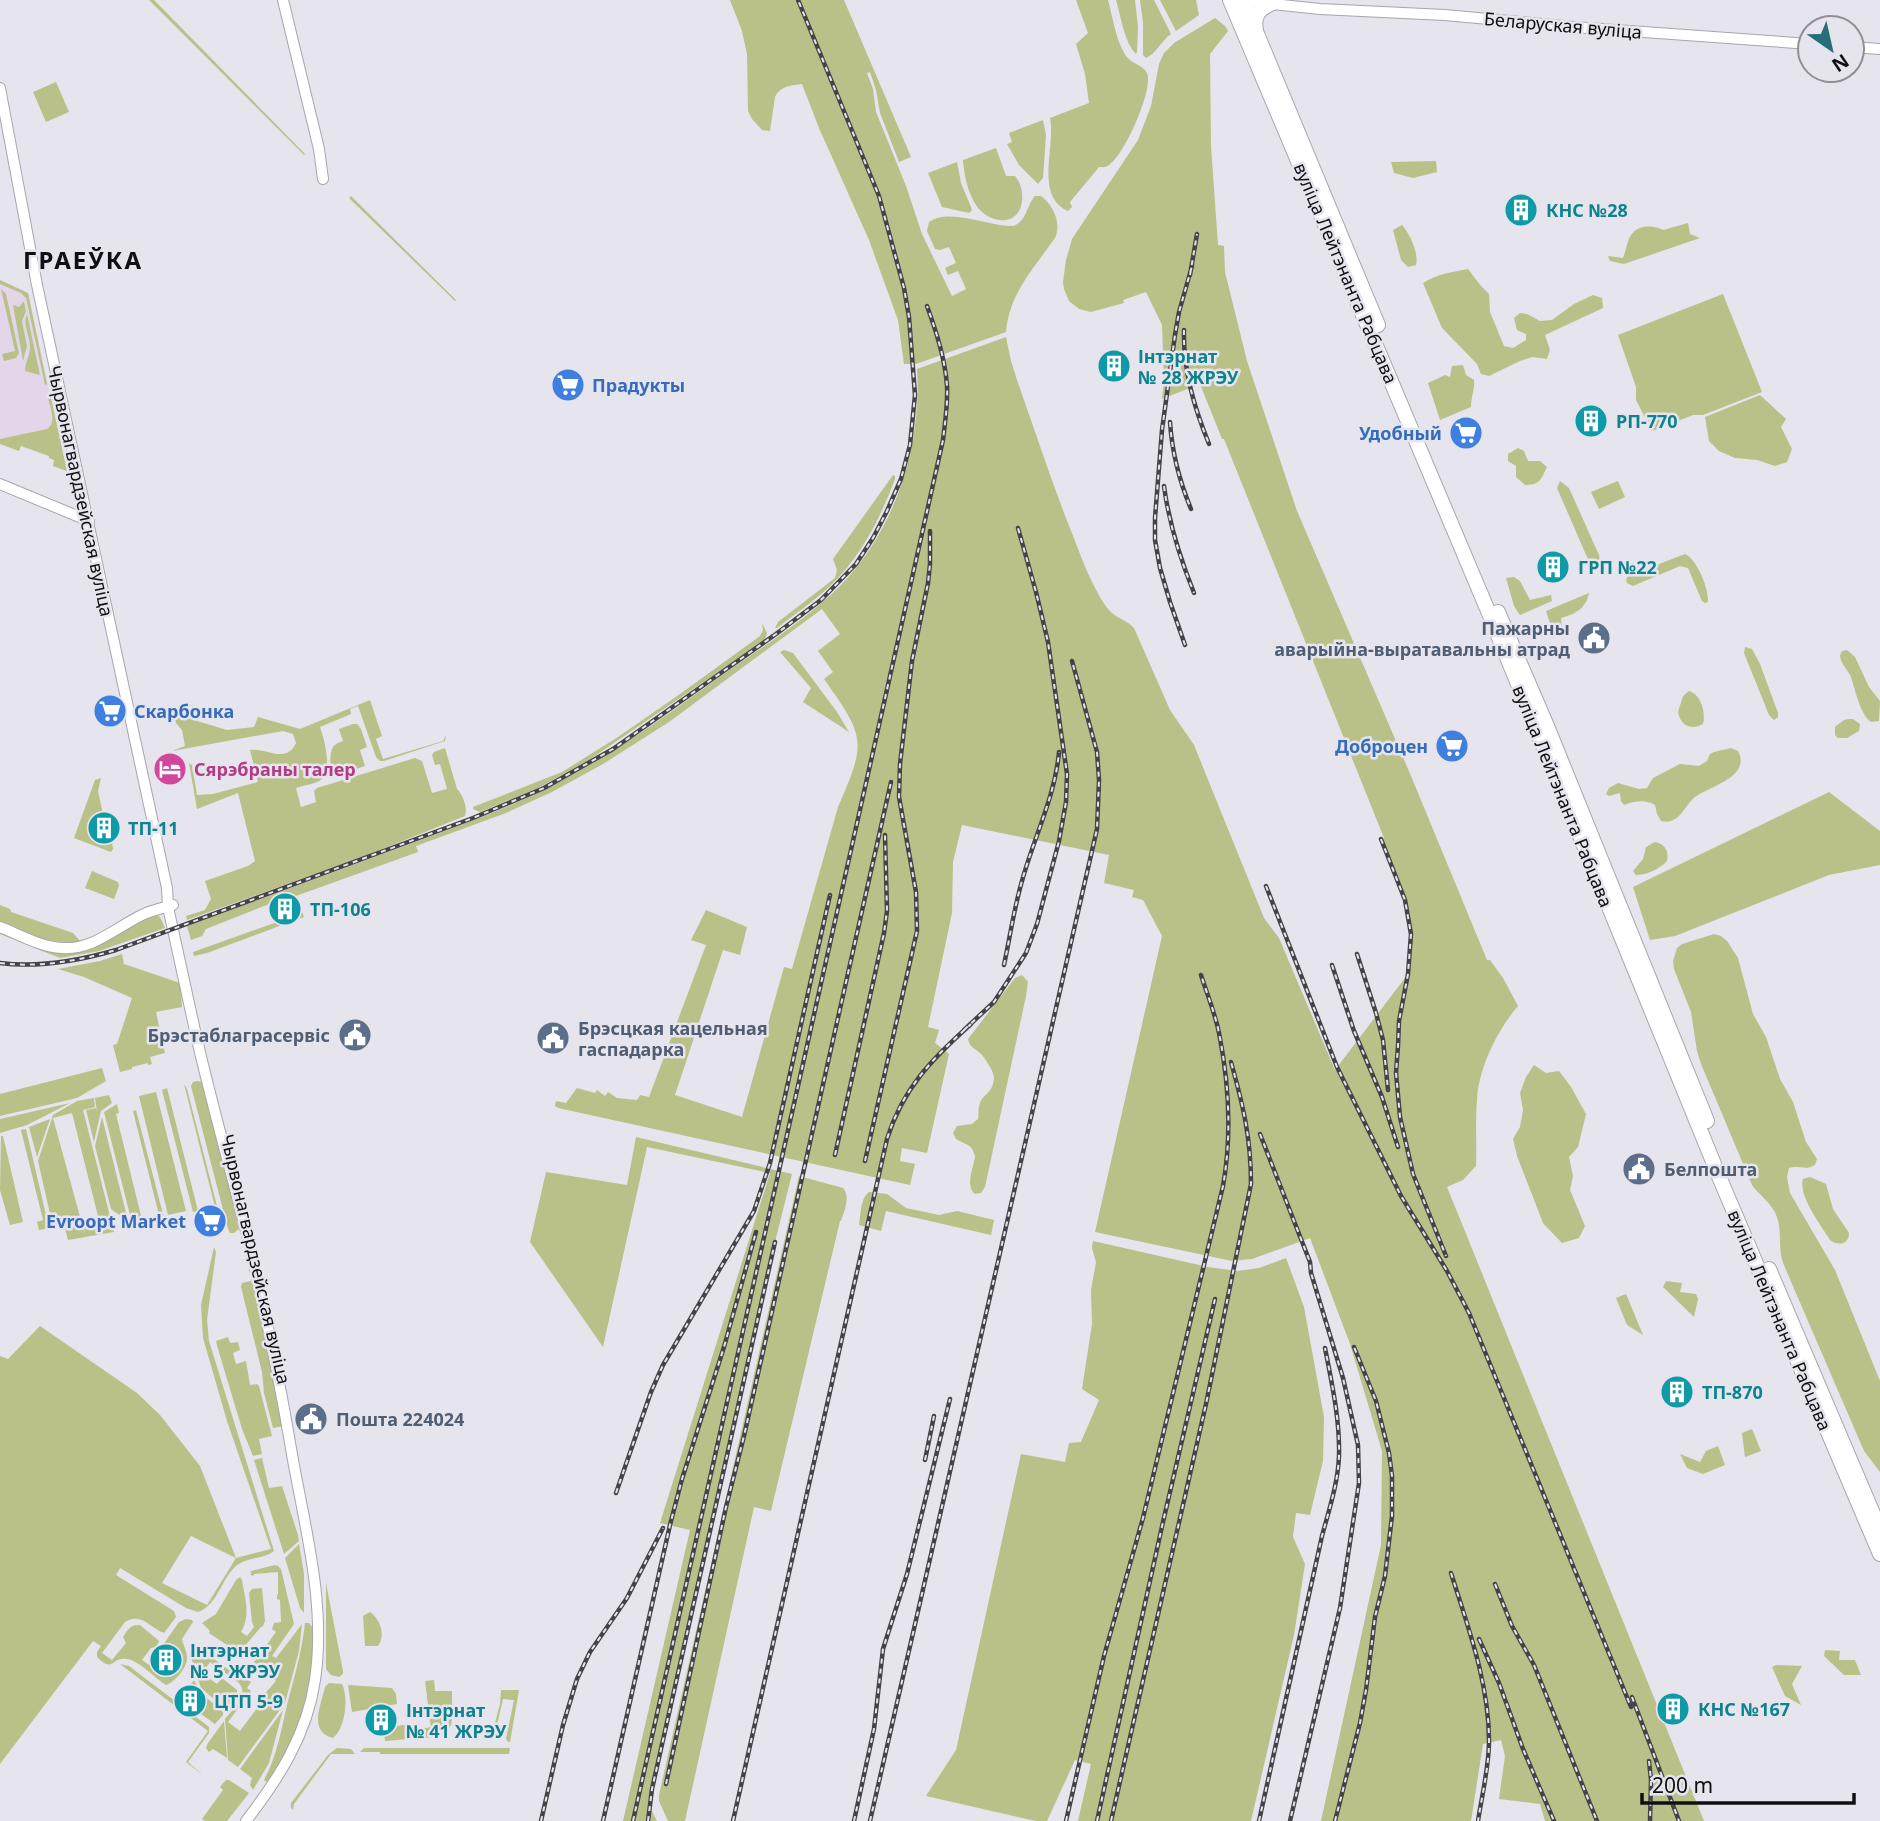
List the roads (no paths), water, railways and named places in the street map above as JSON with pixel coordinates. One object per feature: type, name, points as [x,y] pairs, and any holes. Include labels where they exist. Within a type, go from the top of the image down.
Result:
[{"type":"highway","points":[[1247,2],[1264,7],[1255,21],[1256,31]]},
{"type":"highway","name":"вуліца Лейтэнанта Рабцава","points":[[1247,2],[1256,31],[1547,726],[1727,1171],[1880,1530]]},
{"type":"highway","name":"вуліца Лейтэнанта Рабцава","points":[[1247,2],[1491,618],[1723,1186],[1880,1554]]},
{"type":"main road","points":[[284,0],[317,141],[323,179]]},
{"type":"main road","name":"Беларуская вуліца","points":[[1247,2],[1796,43]]},
{"type":"main road","name":"Чырвонагвардзейская вуліца","points":[[0,88],[37,285],[167,894],[263,1273],[322,1591],[323,1650],[316,1705],[297,1756],[253,1821]]},
{"type":"main road","points":[[0,484],[89,522]]},
{"type":"main road","points":[[0,927],[42,944],[71,948],[102,939],[142,915],[170,906]]},
{"type":"main road","name":"Чырвонагвардзейская вуліца","points":[[170,906],[195,1033],[269,1333],[317,1597],[317,1667],[306,1720],[285,1766],[246,1821]]},
{"type":"railway","points":[[0,963],[29,965],[58,962],[116,950],[473,818],[544,788],[613,749],[776,634],[821,600],[856,564],[887,511],[901,479],[910,445],[915,395],[909,317],[904,288],[879,196],[798,0]]},
{"type":"railway","points":[[1190,275],[1197,234]]},
{"type":"railway","points":[[1185,645],[1160,568],[1155,540],[1155,518],[1162,430],[1175,335],[1192,266]]},
{"type":"railway","points":[[633,1821],[943,440],[947,400],[946,376],[940,345],[927,306]]},
{"type":"railway","points":[[1184,330],[1190,388],[1209,444]]},
{"type":"railway","points":[[1170,422],[1177,466],[1191,509]]},
{"type":"railway","points":[[1164,486],[1176,541],[1194,593]]},
{"type":"railway","points":[[964,1030],[994,1002],[1026,953],[1037,924],[1059,841],[1066,802],[1067,774],[1048,642],[1018,528]]},
{"type":"railway","points":[[865,1161],[917,931],[916,892],[899,797],[900,764],[912,661],[928,583],[930,531]]},
{"type":"railway","points":[[870,1821],[1097,829],[1097,752],[1072,661]]},
{"type":"railway","points":[[1004,965],[1019,891],[1049,801],[1059,752]]},
{"type":"railway","points":[[666,1784],[726,1507],[891,782]]},
{"type":"railway","points":[[835,1155],[884,933],[887,911],[885,835]]},
{"type":"railway","points":[[1381,839],[1405,900],[1411,934],[1408,974],[1399,1021],[1396,1073],[1400,1117],[1413,1174],[1446,1256]]},
{"type":"railway","points":[[1266,886],[1337,1067],[1401,1196],[1469,1313],[1631,1707]]},
{"type":"railway","points":[[616,1493],[663,1365],[754,1211],[770,1163],[830,895]]},
{"type":"railway","points":[[1357,954],[1383,1040],[1388,1090]]},
{"type":"railway","points":[[1332,965],[1398,1147]]},
{"type":"railway","points":[[1066,1821],[1104,1656],[1143,1518],[1223,1186],[1228,1128],[1225,1071],[1217,1026],[1201,975]]},
{"type":"railway","points":[[733,1821],[887,1139],[910,1089],[932,1062],[971,1024]]},
{"type":"railway","points":[[1111,1821],[1206,1404],[1251,1184],[1246,1122],[1231,1062]]},
{"type":"railway","points":[[1260,1134],[1310,1262],[1343,1378],[1358,1445],[1359,1483],[1340,1608],[1290,1821]]},
{"type":"railway","points":[[603,1821],[670,1525],[756,1232]]},
{"type":"railway","points":[[648,1821],[652,1789],[775,1242]]},
{"type":"railway","points":[[1097,1821],[1215,1299]]},
{"type":"railway","points":[[1335,1821],[1360,1723],[1375,1617],[1385,1576],[1392,1516],[1389,1453],[1376,1401],[1354,1347]]},
{"type":"railway","points":[[1259,1821],[1337,1476],[1338,1429],[1325,1348]]},
{"type":"railway","points":[[854,1821],[874,1729],[883,1649],[907,1574],[950,1399]]},
{"type":"railway","points":[[925,1460],[934,1416]]},
{"type":"railway","points":[[541,1821],[563,1725],[577,1679],[590,1652],[627,1598],[663,1528]]},
{"type":"railway","points":[[1451,1573],[1476,1656],[1488,1719],[1488,1761],[1478,1821]]},
{"type":"railway","points":[[1495,1584],[1512,1626],[1534,1665],[1597,1821]]},
{"type":"railway","points":[[1479,1639],[1554,1821]]},
{"type":"railway","points":[[1632,1697],[1679,1821]]},
{"type":"railway","points":[[1649,1761],[1650,1821]]},
{"type":"place","name":"КНС №28","points":[[1521,210]]},
{"type":"place","name":"Інтэрнат № 28 ЖРЭУ","points":[[1114,366]]},
{"type":"place","name":"Прадукты","points":[[568,385]]},
{"type":"place","name":"РП-770","points":[[1591,421]]},
{"type":"place","name":"Удобный","points":[[1466,433]]},
{"type":"place","name":"ГРП №22","points":[[1553,567]]},
{"type":"place","name":"Пажарны аварыйна-выратавальны атрад","points":[[1594,638]]},
{"type":"place","name":"Скарбонка","points":[[110,711]]},
{"type":"place","name":"Доброцен","points":[[1452,746]]},
{"type":"place","name":"Сярэбраны талер","points":[[170,769]]},
{"type":"place","name":"ТП-11","points":[[104,828]]},
{"type":"place","name":"ТП-106","points":[[285,909]]},
{"type":"place","name":"Брэстаблаграсервіс","points":[[355,1035]]},
{"type":"place","name":"Брэсцкая кацельная гаспадарка","points":[[553,1038]]},
{"type":"place","name":"Белпошта","points":[[1639,1169]]},
{"type":"place","name":"Evroopt Market","points":[[210,1221]]},
{"type":"place","name":"ТП-870","points":[[1677,1392]]},
{"type":"place","name":"Пошта 224024","points":[[311,1419]]},
{"type":"place","name":"Інтэрнат № 5 ЖРЭУ","points":[[166,1660]]},
{"type":"place","name":"ЦТП 5-9","points":[[190,1701]]},
{"type":"place","name":"КНС №167","points":[[1673,1709]]},
{"type":"place","name":"Інтэрнат № 41 ЖРЭУ","points":[[381,1720]]},
{"type":"district","name":"ГРАЕЎКА","points":[[83,259]]}]
